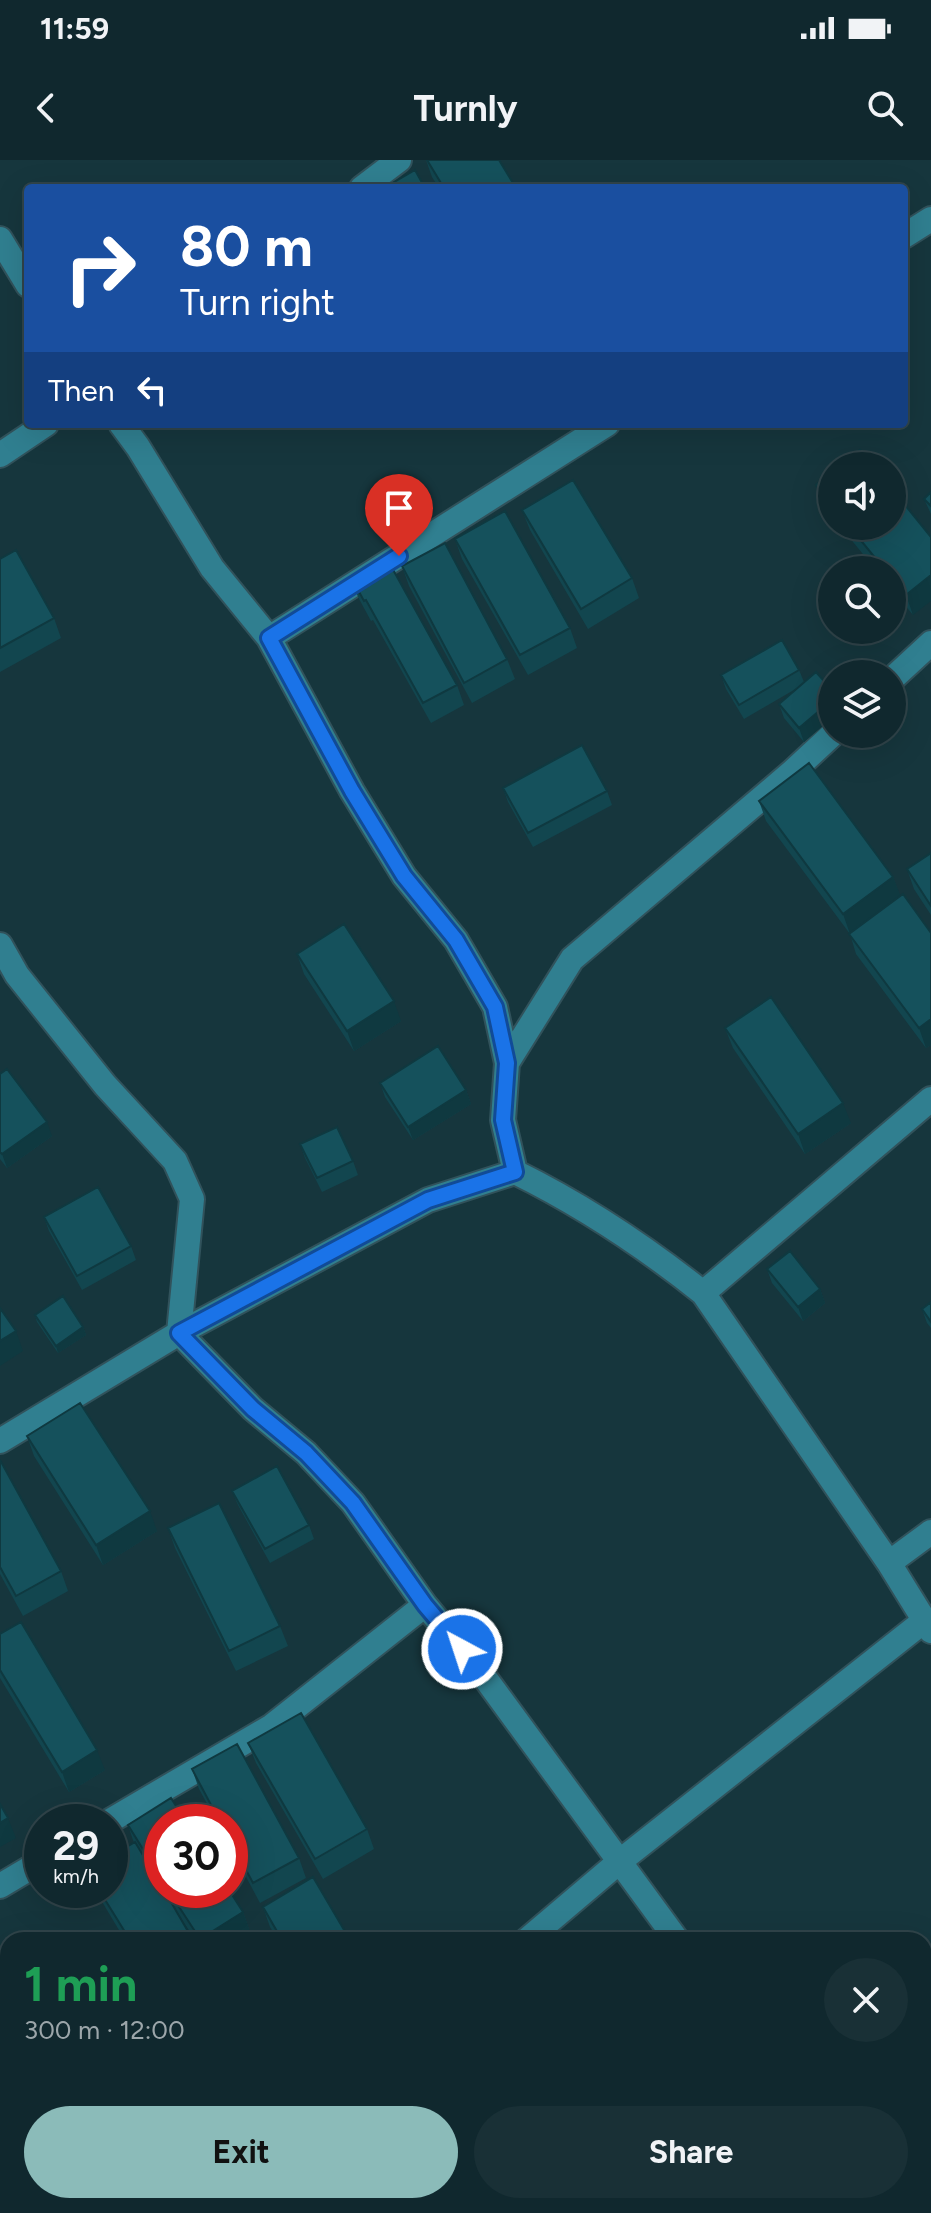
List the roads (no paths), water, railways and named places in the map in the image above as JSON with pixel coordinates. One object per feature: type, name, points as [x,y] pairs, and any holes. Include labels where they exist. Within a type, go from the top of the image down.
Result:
[{"type":"street","points":[[367,184],[399,160]]},
{"type":"street","points":[[908,233],[931,219]]},
{"type":"street","points":[[0,239],[24,278]]},
{"type":"street","points":[[0,455],[40,428]]},
{"type":"street","points":[[124,428],[212,568],[269,638],[352,791],[404,876],[456,940],[495,1007],[507,1063],[503,1120],[515,1172]]},
{"type":"street","points":[[269,638],[601,428]]},
{"type":"street","points":[[906,666],[931,643]]},
{"type":"street","points":[[507,1063],[572,959],[818,748]]},
{"type":"street","points":[[0,945],[17,975],[105,1085],[175,1161],[192,1199],[179,1333],[253,1409],[306,1453],[353,1503],[425,1605],[480,1671],[671,1932]]},
{"type":"street","points":[[703,1293],[931,1099]]},
{"type":"street","points":[[0,1441],[179,1333],[428,1200],[515,1172],[567,1198],[668,1265],[703,1293],[889,1563],[928,1626],[619,1862],[536,1932]]},
{"type":"street","points":[[889,1563],[931,1532]]},
{"type":"street","points":[[128,1810],[272,1726],[425,1605]]},
{"type":"street","points":[[0,1886],[24,1872]]}]
